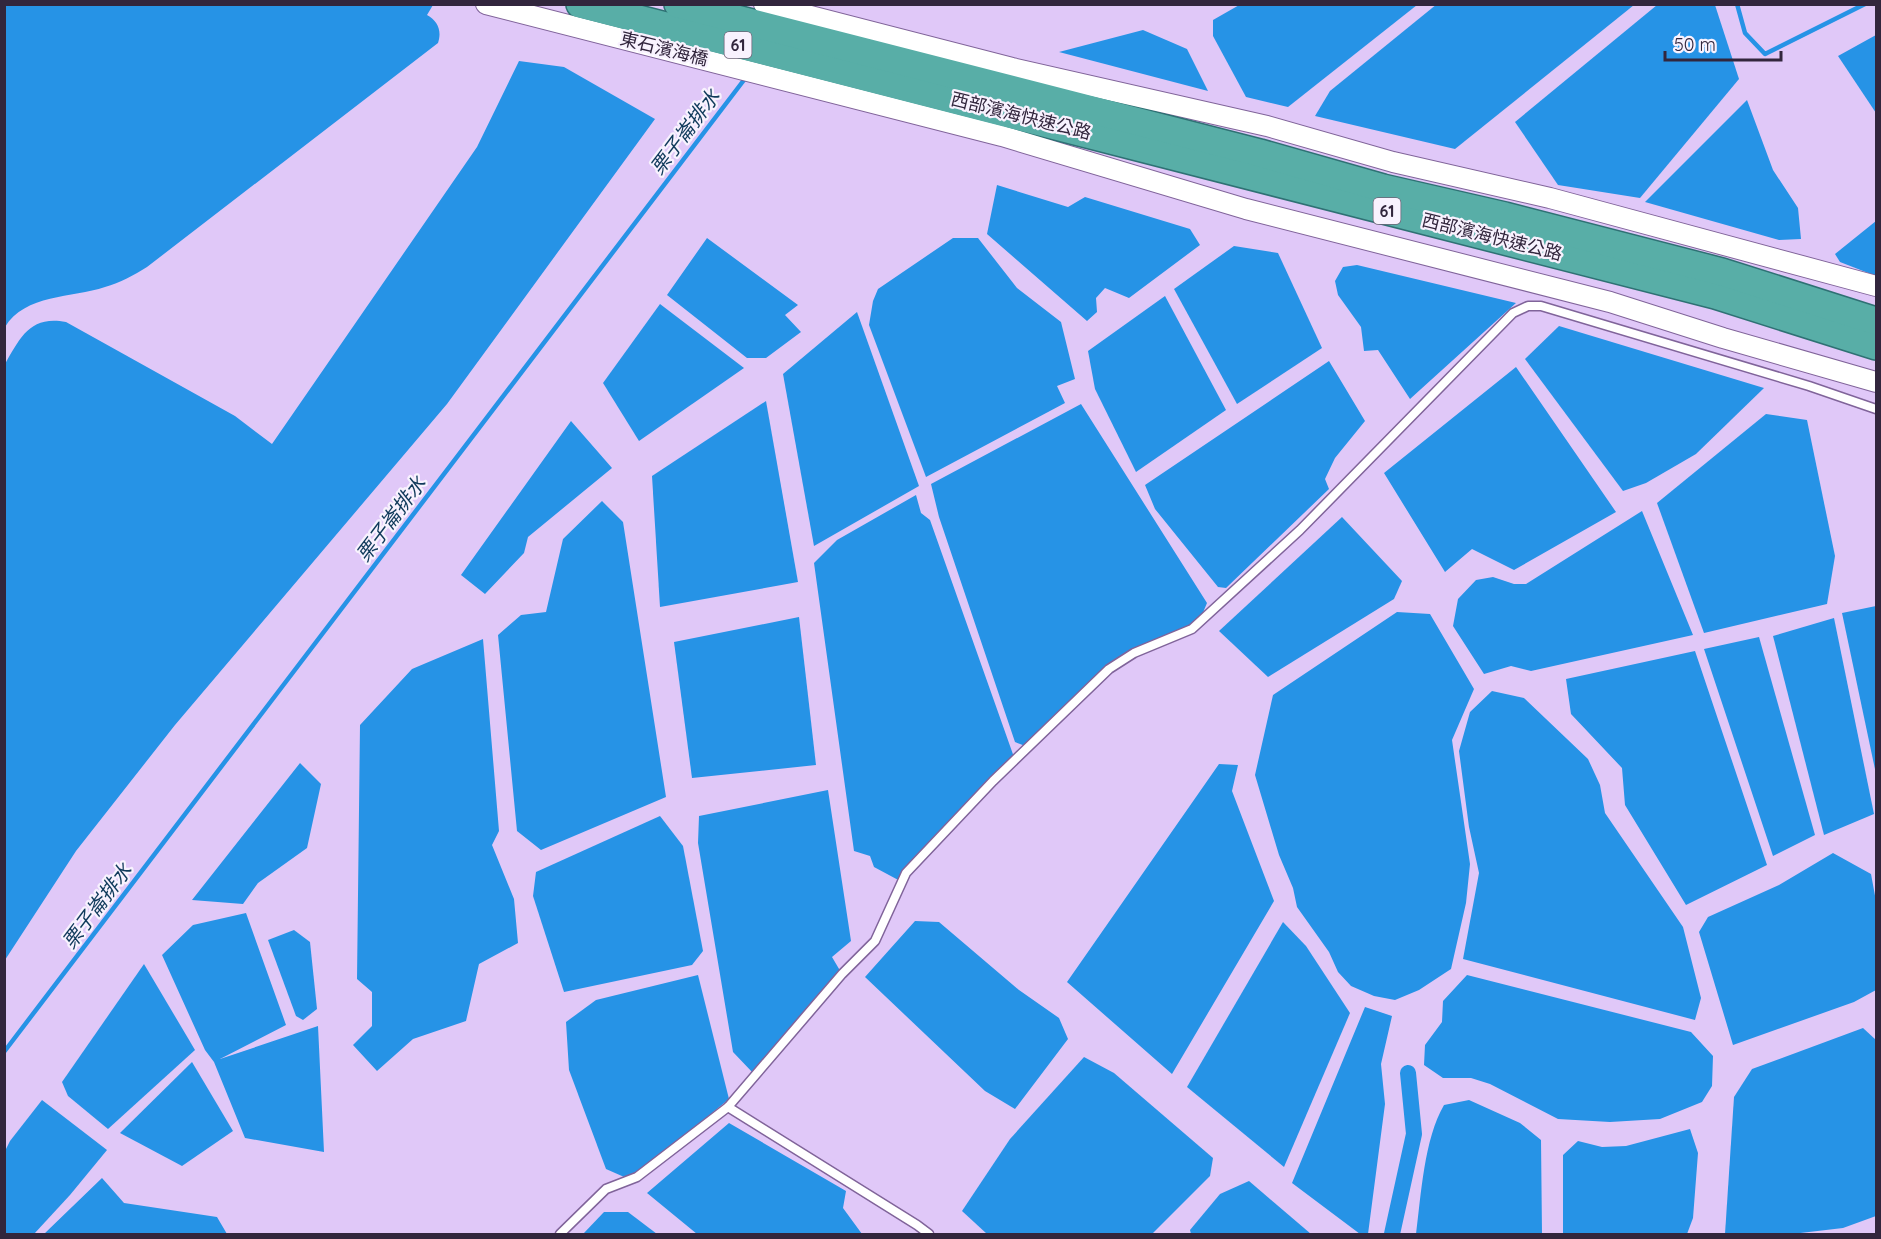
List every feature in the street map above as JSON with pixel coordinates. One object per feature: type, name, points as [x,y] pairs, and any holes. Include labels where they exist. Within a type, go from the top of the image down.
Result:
[{"type":"highway","name":"東石濱海橋","points":[[580,4],[896,84]]},
{"type":"highway","name":"61","points":[[678,4],[926,56]]},
{"type":"highway","name":"西部濱海快速公路","points":[[926,56],[1383,188],[1506,216],[1722,272],[1876,321]]},
{"type":"highway","name":"西部濱海快速公路","points":[[896,84],[1715,295],[1876,346]]},
{"type":"street","name":"東石濱海橋","points":[[486,4],[1002,136],[1246,209],[1610,302],[1723,338],[1876,382]]},
{"type":"street","points":[[764,4],[926,56],[1268,126],[1393,162],[1550,198],[1876,286]]},
{"type":"lane","points":[[560,1234],[606,1189],[638,1177],[728,1107],[842,974],[875,941],[906,873],[993,781],[1109,669],[1134,653],[1191,629],[1300,530],[1513,313],[1528,306],[1541,306],[1809,386],[1876,409]]},
{"type":"lane","points":[[728,1107],[917,1224],[929,1234]]},
{"type":"water","points":[[5,4],[433,5],[427,15],[436,23],[440,34],[438,43],[147,267],[111,285],[50,299],[24,308],[5,327]]},
{"type":"water","points":[[1241,4],[1417,5],[1288,107],[1246,97],[1213,36],[1213,20]]},
{"type":"water","points":[[1437,4],[1634,5],[1455,149],[1315,116],[1330,91]]},
{"type":"water","points":[[1657,5],[1715,5],[1739,79],[1640,198],[1558,185],[1515,122]]},
{"type":"water","points":[[1143,30],[1187,49],[1208,91],[1059,52]]},
{"type":"water","points":[[1876,35],[1876,113],[1838,56]]},
{"type":"water","points":[[519,61],[564,67],[655,119],[447,404],[175,725],[76,851],[5,960],[5,364],[10,354],[21,337],[35,325],[43,322],[66,322],[235,416],[272,444],[477,147]]},
{"type":"water","points":[[1747,100],[1773,170],[1798,208],[1801,239],[1779,240],[1645,202]]},
{"type":"water","points":[[997,185],[1068,207],[1085,197],[1190,229],[1200,245],[1129,298],[1105,288],[1096,298],[1097,312],[1087,321],[987,234]]},
{"type":"water","points":[[1876,221],[1876,276],[1840,262],[1835,254]]},
{"type":"water","points":[[707,238],[798,305],[785,315],[801,332],[766,358],[747,358],[667,295]]},
{"type":"water","points":[[953,238],[978,238],[1017,288],[1061,322],[1075,379],[1057,386],[1065,403],[926,477],[869,325],[873,301],[878,289]]},
{"type":"water","points":[[1234,246],[1278,253],[1322,348],[1237,404],[1174,289]]},
{"type":"water","points":[[1357,265],[1516,303],[1410,399],[1378,350],[1364,351],[1361,327],[1338,295],[1335,281],[1343,267]]},
{"type":"water","points":[[1165,296],[1226,410],[1136,472],[1095,389],[1088,351]]},
{"type":"water","points":[[660,304],[744,368],[639,441],[603,383]]},
{"type":"water","points":[[857,312],[919,486],[814,546],[783,374]]},
{"type":"water","points":[[1559,326],[1764,388],[1696,454],[1646,483],[1623,491],[1525,359]]},
{"type":"water","points":[[1329,361],[1365,421],[1335,458],[1325,479],[1329,489],[1226,588],[1218,587],[1155,509],[1145,485]]},
{"type":"water","points":[[1516,367],[1616,512],[1514,570],[1472,549],[1445,572],[1384,473]]},
{"type":"water","points":[[766,401],[798,582],[660,607],[652,476]]},
{"type":"water","points":[[1081,404],[1207,603],[1199,622],[1122,661],[1028,747],[1015,742],[939,517],[931,484]]},
{"type":"water","points":[[1766,414],[1807,420],[1835,556],[1827,604],[1704,633],[1657,503]]},
{"type":"water","points":[[571,421],[612,468],[528,537],[524,553],[485,594],[461,575]]},
{"type":"water","points":[[916,495],[921,513],[930,520],[1015,760],[902,882],[874,867],[870,856],[854,851],[814,563],[837,540]]},
{"type":"water","points":[[602,501],[623,522],[666,797],[541,850],[517,831],[498,635],[521,615],[546,612],[563,539]]},
{"type":"water","points":[[1642,511],[1693,635],[1531,671],[1511,666],[1484,674],[1453,626],[1458,599],[1476,580],[1493,577],[1514,584],[1526,584]]},
{"type":"water","points":[[1342,517],[1402,581],[1394,599],[1268,677],[1219,631]]},
{"type":"water","points":[[1876,606],[1876,774],[1842,613]]},
{"type":"water","points":[[1397,612],[1430,614],[1474,689],[1452,740],[1470,864],[1466,903],[1451,969],[1419,990],[1395,1000],[1374,996],[1351,986],[1338,972],[1329,952],[1297,907],[1293,888],[1279,855],[1255,775],[1273,695]]},
{"type":"water","points":[[799,617],[816,765],[692,778],[674,642]]},
{"type":"water","points":[[1834,618],[1874,814],[1824,835],[1773,636]]},
{"type":"water","points":[[1759,637],[1815,835],[1773,856],[1704,649]]},
{"type":"water","points":[[483,639],[499,831],[492,845],[514,899],[518,943],[479,964],[466,1021],[413,1039],[377,1071],[353,1045],[372,1026],[372,992],[357,979],[360,725],[412,669]]},
{"type":"water","points":[[1695,651],[1767,865],[1686,905],[1625,805],[1622,768],[1571,714],[1566,679]]},
{"type":"water","points":[[1492,691],[1524,698],[1588,759],[1600,785],[1605,813],[1683,927],[1701,998],[1695,1020],[1463,959],[1479,873],[1469,827],[1459,751],[1470,712]]},
{"type":"water","points":[[300,763],[321,784],[307,848],[258,883],[243,904],[192,900]]},
{"type":"water","points":[[1219,764],[1238,765],[1232,791],[1274,901],[1172,1074],[1067,982]]},
{"type":"water","points":[[828,790],[851,941],[832,957],[842,974],[753,1073],[733,1052],[698,843],[699,816]]},
{"type":"water","points":[[660,816],[683,846],[703,951],[692,965],[564,992],[533,896],[536,872]]},
{"type":"water","points":[[1833,853],[1871,874],[1876,901],[1876,990],[1854,1002],[1733,1045],[1699,932],[1708,917],[1779,885]]},
{"type":"water","points":[[246,913],[286,1025],[220,1059],[318,1026],[324,1152],[245,1138],[214,1062],[205,1050],[162,955],[193,925]]},
{"type":"water","points":[[915,921],[939,922],[1019,990],[1059,1018],[1068,1039],[1015,1109],[985,1091],[865,977]]},
{"type":"water","points":[[1283,922],[1306,946],[1350,1013],[1284,1167],[1187,1087]]},
{"type":"water","points":[[294,930],[310,942],[317,1009],[303,1020],[296,1016],[268,940]]},
{"type":"water","points":[[144,964],[195,1050],[108,1129],[68,1096],[62,1082]]},
{"type":"water","points":[[698,975],[729,1099],[631,1180],[606,1169],[569,1070],[566,1022],[596,1000]]},
{"type":"water","points":[[1467,975],[1691,1032],[1713,1056],[1712,1086],[1702,1102],[1660,1119],[1610,1122],[1558,1119],[1490,1084],[1471,1078],[1443,1078],[1424,1065],[1425,1045],[1442,1022],[1443,1001]]},
{"type":"water","points":[[1365,1007],[1392,1016],[1381,1064],[1385,1104],[1368,1234],[1360,1234],[1292,1183]]},
{"type":"water","points":[[1863,1028],[1876,1040],[1876,1216],[1843,1228],[1792,1234],[1725,1234],[1734,1097],[1752,1069]]},
{"type":"water","points":[[1084,1057],[1114,1073],[1213,1158],[1210,1176],[1152,1234],[987,1234],[962,1211],[1010,1139]]},
{"type":"water","points":[[192,1062],[233,1131],[182,1166],[120,1133]]},
{"type":"water","points":[[42,1100],[107,1150],[34,1234],[5,1234],[5,1151],[10,1141]]},
{"type":"water","points":[[1469,1100],[1520,1123],[1541,1140],[1542,1234],[1416,1234],[1424,1168],[1437,1119],[1444,1105]]},
{"type":"water","points":[[729,1123],[846,1191],[843,1208],[862,1234],[697,1234],[647,1193]]},
{"type":"water","points":[[1690,1129],[1698,1153],[1693,1218],[1687,1234],[1563,1234],[1563,1155],[1578,1141],[1602,1147],[1626,1146]]},
{"type":"water","points":[[102,1178],[124,1203],[217,1217],[227,1234],[44,1234]]},
{"type":"water","points":[[1249,1181],[1311,1234],[1191,1234],[1190,1230],[1220,1194]]},
{"type":"water","points":[[604,1212],[628,1212],[657,1234],[583,1234]]},
{"type":"waterway","points":[[1737,4],[1745,33],[1765,54],[1865,4]]},
{"type":"waterway","name":"栗子崙排水","points":[[4,1052],[747,76]]},
{"type":"waterway","points":[[1392,1234],[1414,1134],[1408,1073]]}]
